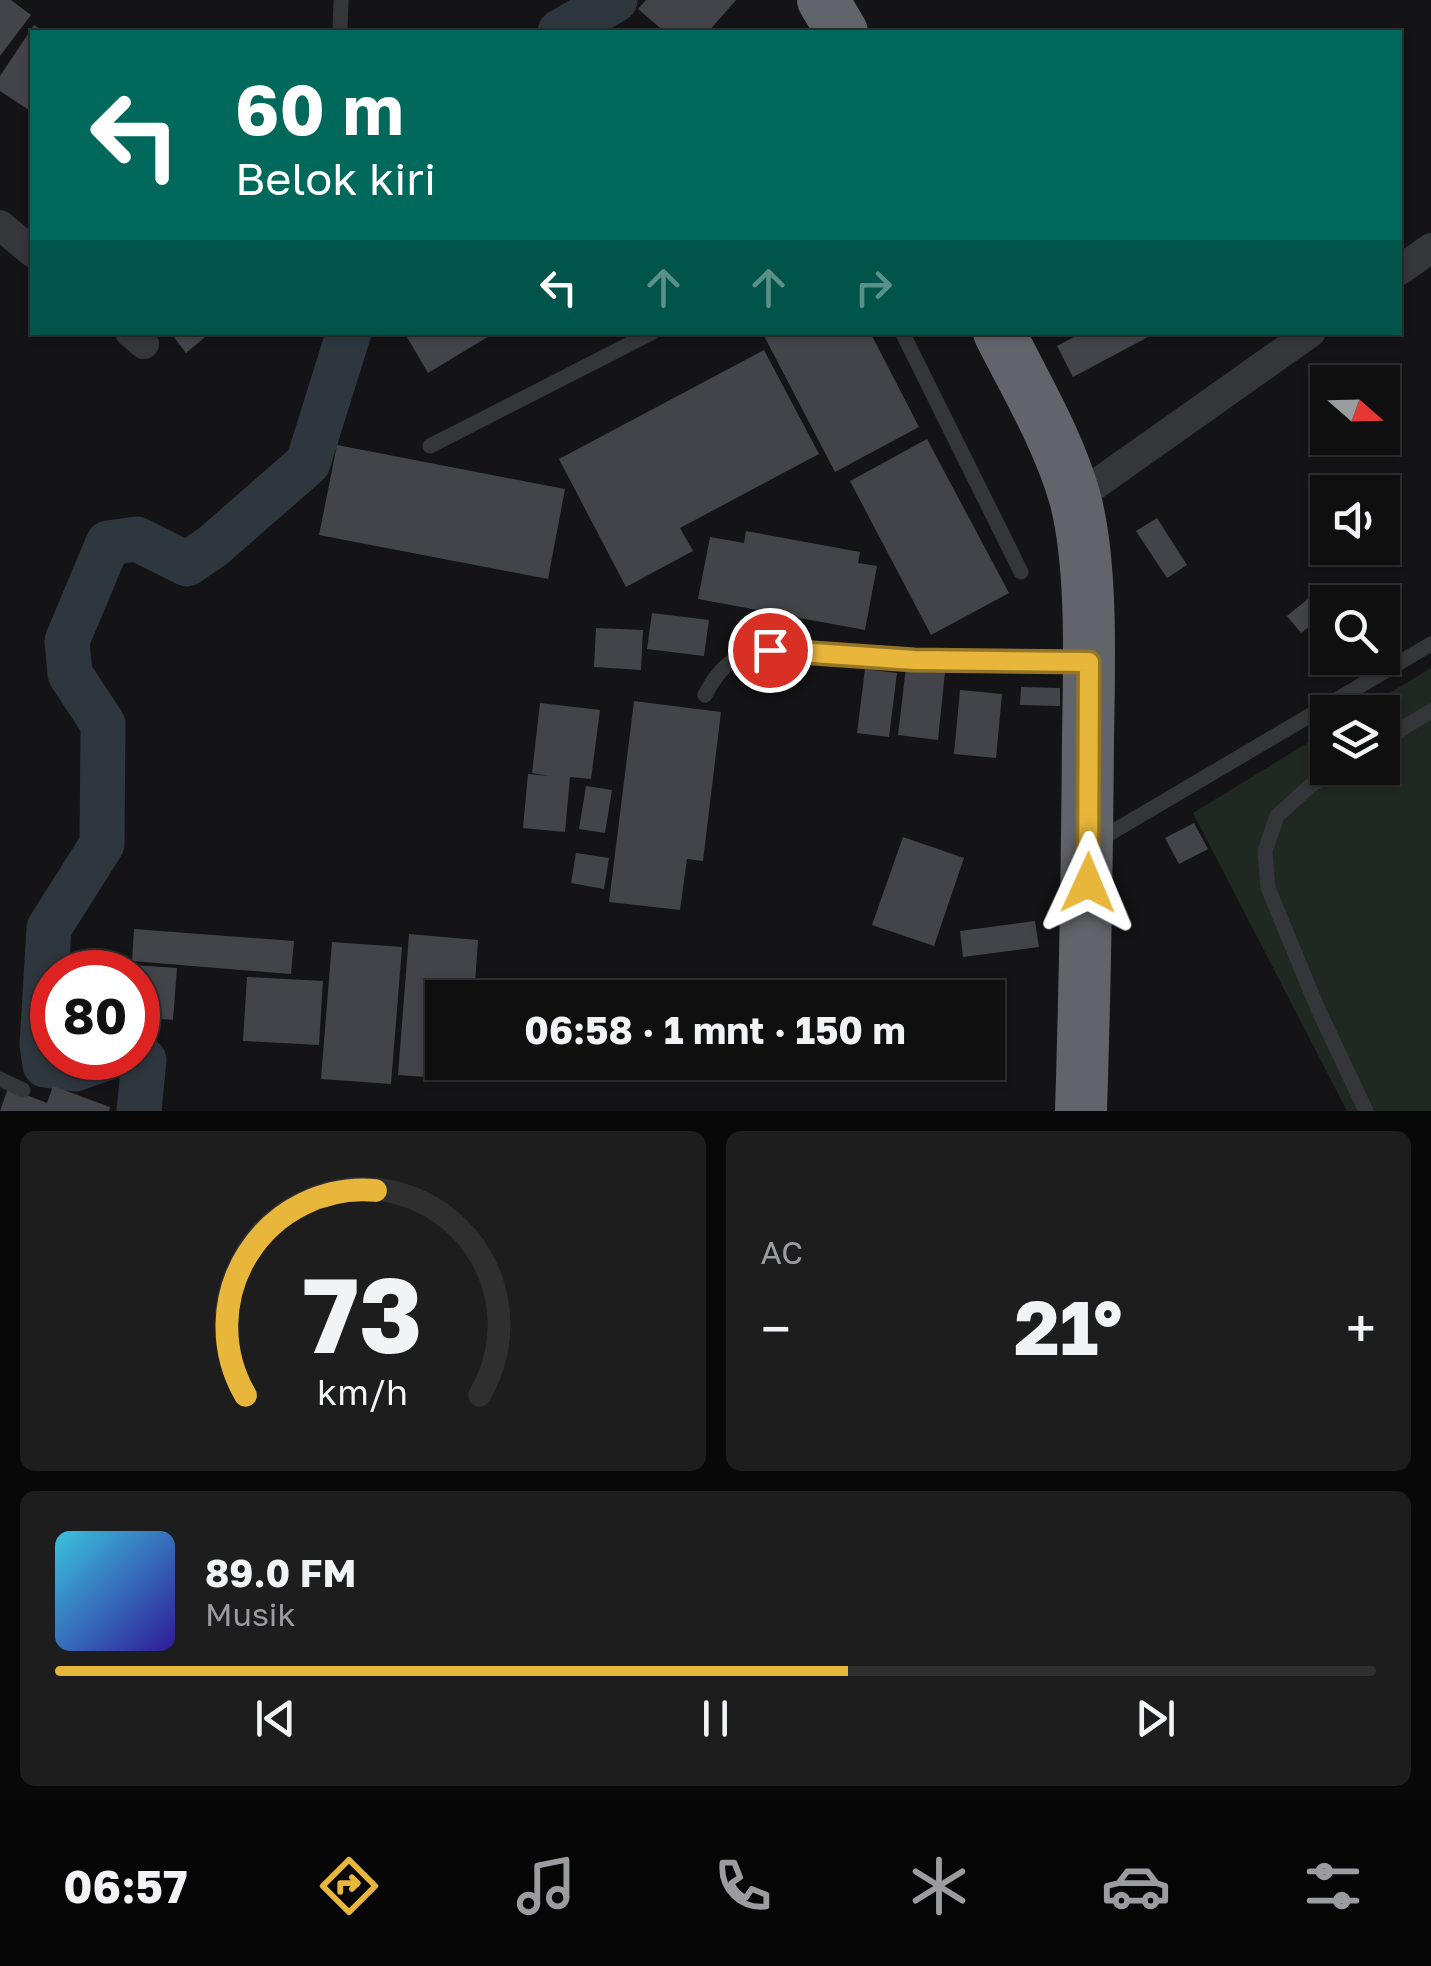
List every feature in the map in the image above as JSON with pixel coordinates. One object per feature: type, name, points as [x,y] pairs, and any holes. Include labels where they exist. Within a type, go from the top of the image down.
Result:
[{"type":"highway","points":[[822,0],[841,30]]},
{"type":"highway","points":[[1000,335],[1053,437],[1075,499],[1082,534],[1089,662],[1089,845],[1081,1111]]},
{"type":"street","points":[[0,225],[30,250]]},
{"type":"street","points":[[1402,269],[1431,248]]},
{"type":"street","points":[[1075,499],[1307,335]]},
{"type":"lane","points":[[340,30],[341,0]]},
{"type":"lane","points":[[430,446],[647,335]]},
{"type":"lane","points":[[903,335],[1021,572]]},
{"type":"lane","points":[[1089,845],[1431,644]]},
{"type":"lane","points":[[705,695],[716,673],[732,660],[770,650],[914,660],[1089,662]]},
{"type":"lane","points":[[1400,730],[1431,710]]},
{"type":"lane","points":[[1312,785],[1276,816],[1264,850],[1268,888],[1366,1111]]},
{"type":"lane","points":[[0,1080],[22,1090]]},
{"type":"shaded area","points":[[1431,668],[1431,1111],[1347,1111],[1193,813],[1310,741],[1310,785],[1400,785],[1400,695],[1386,695]]},
{"type":"building","points":[[0,0],[11,0],[31,15],[0,56]]},
{"type":"building","points":[[646,0],[736,0],[710,30],[663,30],[638,9]]},
{"type":"building","points":[[30,31],[30,111],[0,91],[0,76]]},
{"type":"building","points":[[172,335],[207,335],[186,353]]},
{"type":"building","points":[[406,335],[491,335],[428,373]]},
{"type":"building","points":[[764,335],[872,335],[919,427],[835,472]]},
{"type":"building","points":[[1077,335],[1148,337],[1073,377],[1057,346]]},
{"type":"building","points":[[764,350],[819,454],[680,528],[693,551],[626,587],[559,459]]},
{"type":"building","points":[[927,439],[1009,593],[931,635],[850,481]]},
{"type":"building","points":[[337,445],[565,489],[548,579],[319,535]]},
{"type":"building","points":[[1157,518],[1187,565],[1167,578],[1136,531]]},
{"type":"building","points":[[746,531],[860,552],[858,563],[877,566],[865,630],[698,599],[710,537],[744,543]]},
{"type":"building","points":[[1310,597],[1310,626],[1301,633],[1287,616]]},
{"type":"building","points":[[652,613],[709,620],[704,656],[647,649]]},
{"type":"building","points":[[596,628],[643,630],[641,670],[594,667]]},
{"type":"building","points":[[906,667],[945,672],[938,740],[898,735]]},
{"type":"building","points":[[865,669],[897,673],[889,737],[857,733]]},
{"type":"building","points":[[1021,687],[1060,688],[1060,706],[1020,705]]},
{"type":"building","points":[[960,690],[1002,694],[996,758],[954,754]]},
{"type":"building","points":[[634,701],[721,712],[703,861],[687,859],[680,910],[609,902]]},
{"type":"building","points":[[540,703],[600,710],[591,779],[570,777],[565,832],[523,828],[528,774],[549,776],[532,773]]},
{"type":"building","points":[[586,786],[612,790],[605,833],[579,829]]},
{"type":"building","points":[[1194,823],[1208,849],[1179,864],[1165,838]]},
{"type":"building","points":[[903,837],[964,858],[934,946],[872,925]]},
{"type":"building","points":[[576,853],[609,858],[604,889],[571,883]]},
{"type":"building","points":[[1035,921],[1039,947],[963,957],[960,931]]},
{"type":"building","points":[[134,929],[294,941],[291,974],[160,963],[160,950],[133,950]]},
{"type":"building","points":[[409,934],[478,940],[475,980],[425,980],[425,1077],[398,1075]]},
{"type":"building","points":[[332,942],[402,947],[391,1084],[321,1079]]},
{"type":"building","points":[[160,967],[177,968],[173,1020],[160,1019]]},
{"type":"building","points":[[247,977],[323,981],[319,1045],[243,1041]]},
{"type":"building","points":[[53,1086],[110,1107],[109,1111],[0,1111],[8,1088],[47,1103]]},
{"type":"waterway","points":[[563,30],[615,0]]},
{"type":"waterway","points":[[48,950],[49,928],[102,844],[103,724],[70,674],[67,641],[108,543],[137,539],[187,564],[213,546],[308,463],[348,335]]},
{"type":"waterway","points":[[139,1111],[142,1080]]},
{"type":"route","points":[[770,650],[914,660],[1089,662],[1088,883]]}]
